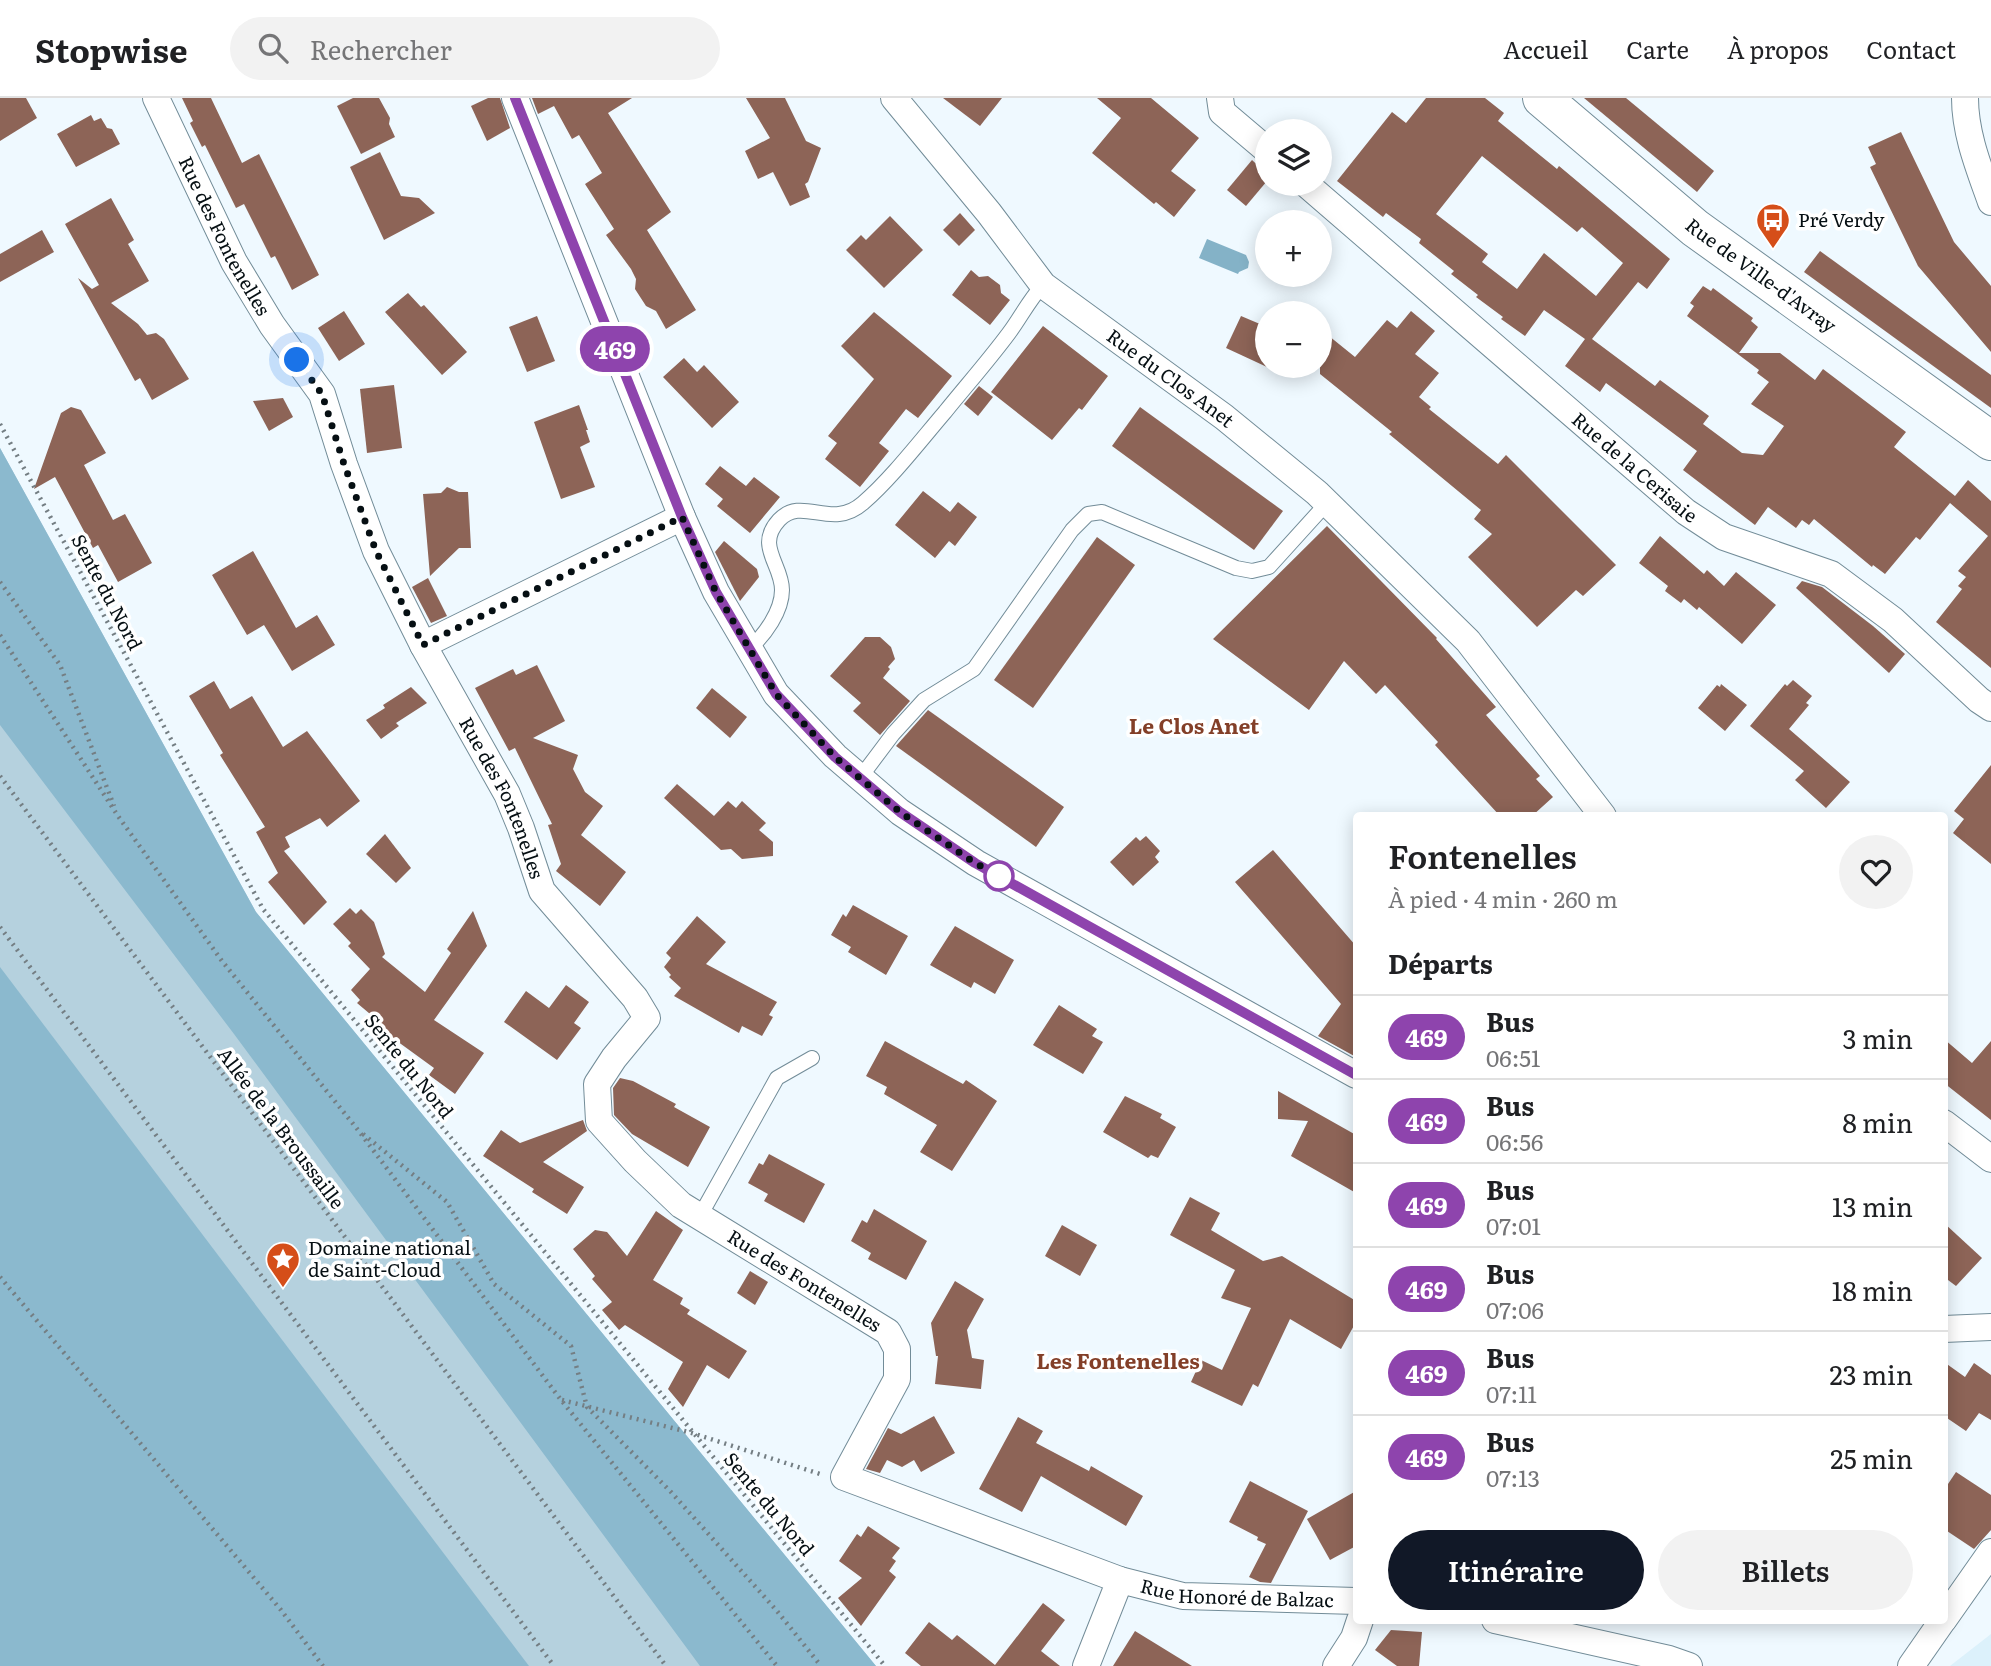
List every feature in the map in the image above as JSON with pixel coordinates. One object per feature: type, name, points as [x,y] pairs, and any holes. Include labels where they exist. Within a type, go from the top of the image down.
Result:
[{"type":"main road","name":"Rue de Ville-d'Avray","points":[[1542,98],[1695,228],[1991,441]]},
{"type":"street","name":"Rue des Fontenelles","points":[[156,98],[234,262],[272,325],[322,394],[376,551],[423,645],[507,794],[542,891],[635,998],[647,1018],[614,1058],[597,1084],[599,1121],[635,1161],[681,1205],[888,1332],[897,1349],[897,1379],[844,1477]]},
{"type":"street","points":[[515,98],[682,517],[716,592],[776,694],[835,757],[900,812],[975,863],[1353,1073]]},
{"type":"street","name":"Rue du Clos Anet","points":[[894,98],[989,213],[1042,285],[1224,417],[1327,503],[1468,641],[1601,812]]},
{"type":"street","points":[[1220,98],[1222,112],[1255,140]]},
{"type":"street","points":[[1965,98],[1965,117],[1975,159],[1991,202]]},
{"type":"street","name":"Rue de la Cerisaie","points":[[1320,196],[1686,512],[1724,537],[1830,574],[1893,620],[1991,708]]},
{"type":"street","points":[[423,645],[682,517]]},
{"type":"street","points":[[1948,1127],[1991,1160]]},
{"type":"street","points":[[1948,1329],[1991,1327]]},
{"type":"street","points":[[844,1477],[1120,1580],[1086,1666]]},
{"type":"street","points":[[1948,1614],[1991,1552]]},
{"type":"street","name":"Rue Honoré de Balzac","points":[[1120,1580],[1183,1596],[1353,1601]]},
{"type":"street","points":[[1336,1666],[1354,1638],[1359,1624]]},
{"type":"street","points":[[1513,1624],[1669,1659],[1689,1666]]},
{"type":"street","points":[[1911,1666],[1941,1624]]},
{"type":"lane","points":[[750,649],[768,631],[783,591],[769,553],[771,535],[778,521],[790,512],[799,510],[836,516],[862,504],[918,444],[1009,332],[1042,285]]},
{"type":"lane","points":[[860,778],[893,734],[924,700],[974,669],[1072,530],[1088,514],[1102,512],[1236,568],[1252,571],[1269,568],[1327,503]]},
{"type":"lane","points":[[700,1216],[777,1079],[812,1058]]},
{"type":"path","name":"Sente du Nord","points":[[0,424],[263,909],[885,1666]]},
{"type":"path","points":[[0,582],[60,665],[118,816]]},
{"type":"path","points":[[0,635],[118,816],[222,961],[358,1130],[561,1400],[777,1666]]},
{"type":"path","name":"Allée de la Broussaille","points":[[0,776],[666,1666]]},
{"type":"path","points":[[0,927],[554,1666]]},
{"type":"path","points":[[358,1130],[447,1202],[494,1284],[570,1346],[587,1407],[671,1492],[777,1611],[821,1666]]},
{"type":"path","points":[[0,1277],[281,1610],[323,1666]]},
{"type":"path","points":[[561,1400],[692,1433],[825,1475],[844,1477]]},
{"type":"shaded area","points":[[1207,239],[1246,255],[1248,268],[1238,274],[1199,258]]},
{"type":"shaded area","name":"Domaine national de Saint-Cloud","points":[[0,448],[256,912],[876,1666],[0,1666]]},
{"type":"shaded area","points":[[0,448],[256,912],[876,1666],[700,1666],[234,1034],[0,725]]},
{"type":"shaded area","points":[[0,967],[529,1666],[0,1666]]},
{"type":"shaded area","points":[[1991,1634],[1991,1666],[1950,1666]]},
{"type":"building","points":[[0,98],[26,98],[37,118],[0,141]]},
{"type":"building","points":[[182,98],[211,98],[242,163],[259,154],[319,275],[292,290],[275,256],[271,258],[244,204],[236,208],[205,145],[202,147],[190,123],[193,121]]},
{"type":"building","points":[[353,98],[379,98],[390,118],[389,124],[395,137],[361,154],[337,106]]},
{"type":"building","points":[[488,98],[500,98],[510,128],[487,141],[471,106]]},
{"type":"building","points":[[532,98],[632,98],[608,113],[671,212],[647,230],[696,310],[666,329],[656,311],[646,306],[635,289],[636,279],[631,269],[606,235],[614,229],[585,184],[602,173],[579,135],[572,139],[554,106],[538,114]]},
{"type":"building","points":[[746,98],[785,98],[806,141],[821,148],[805,184],[810,197],[790,206],[773,172],[758,179],[745,151],[770,138]]},
{"type":"building","points":[[943,98],[1002,98],[980,126]]},
{"type":"building","points":[[1097,98],[1151,98],[1199,138],[1171,171],[1196,190],[1174,217],[1092,153],[1121,118]]},
{"type":"building","points":[[1426,98],[1485,98],[1504,113],[1498,121],[1557,169],[1559,166],[1670,259],[1647,289],[1638,282],[1592,339],[1655,386],[1660,380],[1709,416],[1703,424],[1742,453],[1763,455],[1784,426],[1751,404],[1769,382],[1757,373],[1759,370],[1687,316],[1694,306],[1690,303],[1703,286],[1711,291],[1713,288],[1753,318],[1751,321],[1758,327],[1739,353],[1780,353],[1815,380],[1823,369],[1906,432],[1894,447],[1955,496],[1968,480],[1991,501],[1991,668],[1936,622],[1962,589],[1958,586],[1966,577],[1958,571],[1988,536],[1950,503],[1920,540],[1916,537],[1885,574],[1873,565],[1872,567],[1814,519],[1809,525],[1802,520],[1796,528],[1768,507],[1755,525],[1683,470],[1697,451],[1606,383],[1600,392],[1565,366],[1585,339],[1544,310],[1525,336],[1501,319],[1503,317],[1451,274],[1454,271],[1419,243],[1421,239],[1386,213],[1383,217],[1337,181],[1392,112],[1406,123]],"holes":[[[1482,156],[1577,232],[1582,227],[1623,263],[1596,296],[1544,253],[1517,289],[1482,262],[1488,254],[1436,214]]]},
{"type":"building","points":[[1584,98],[1626,98],[1714,171],[1697,192]]},
{"type":"building","points":[[91,115],[94,121],[101,118],[107,128],[112,129],[120,144],[76,167],[57,134]]},
{"type":"building","points":[[1901,132],[1954,242],[1991,286],[1991,352],[1918,266],[1870,167],[1876,164],[1868,147]]},
{"type":"building","points":[[380,152],[401,196],[419,198],[435,213],[384,240],[350,167]]},
{"type":"building","points":[[1252,160],[1255,163],[1255,195],[1246,206],[1227,190]]},
{"type":"building","points":[[111,198],[134,240],[128,244],[149,281],[111,303],[138,324],[147,335],[156,333],[164,339],[189,379],[152,400],[140,378],[135,381],[78,278],[92,289],[99,285],[65,224]]},
{"type":"building","points":[[960,213],[975,230],[959,246],[943,230]]},
{"type":"building","points":[[890,216],[923,250],[884,288],[846,250],[861,235],[866,240]]},
{"type":"building","points":[[42,230],[54,252],[0,282],[0,254]]},
{"type":"building","points":[[1820,251],[1991,375],[1991,408],[1804,272]]},
{"type":"building","points":[[971,270],[979,277],[988,276],[1000,285],[1001,293],[1010,300],[990,325],[952,295]]},
{"type":"building","points":[[408,293],[421,307],[424,305],[467,352],[442,375],[385,312]]},
{"type":"building","points":[[344,311],[365,344],[339,361],[318,328]]},
{"type":"building","points":[[1411,311],[1435,331],[1415,354],[1439,373],[1419,397],[1431,407],[1429,409],[1498,464],[1506,455],[1616,565],[1583,596],[1576,590],[1537,627],[1468,557],[1492,534],[1474,519],[1481,510],[1325,378],[1332,378],[1332,338],[1355,357],[1387,320],[1397,328]]},
{"type":"building","points":[[874,312],[952,376],[918,418],[906,409],[879,443],[889,451],[860,487],[825,459],[837,443],[828,436],[874,379],[841,346]]},
{"type":"building","points":[[537,316],[555,361],[527,372],[509,327]]},
{"type":"building","points":[[1241,316],[1255,322],[1255,361],[1226,348]]},
{"type":"building","points":[[1043,326],[1108,376],[1082,410],[1079,408],[1052,440],[991,392]]},
{"type":"building","points":[[684,358],[697,372],[704,365],[739,402],[712,428],[663,377]]},
{"type":"building","points":[[394,385],[402,448],[367,453],[360,389]]},
{"type":"building","points":[[979,386],[993,397],[978,416],[964,404]]},
{"type":"building","points":[[283,398],[293,417],[269,431],[253,401]]},
{"type":"building","points":[[579,405],[590,442],[580,447],[595,487],[561,499],[534,422]]},
{"type":"building","points":[[71,407],[81,410],[106,453],[84,465],[113,520],[125,514],[152,563],[118,582],[98,545],[93,548],[55,477],[34,489],[61,413]]},
{"type":"building","points":[[1140,407],[1283,511],[1254,550],[1112,446]]},
{"type":"building","points":[[720,466],[746,486],[754,477],[780,497],[750,533],[717,506],[723,499],[705,484]]},
{"type":"building","points":[[447,487],[468,492],[471,548],[459,548],[430,576],[423,494],[441,493]]},
{"type":"building","points":[[923,491],[950,512],[958,502],[977,517],[955,546],[949,541],[935,558],[895,525]]},
{"type":"building","points":[[1327,526],[1437,638],[1496,707],[1486,715],[1540,776],[1536,779],[1553,797],[1536,812],[1496,812],[1435,745],[1438,742],[1385,685],[1376,694],[1344,661],[1309,710],[1213,639]]},
{"type":"building","points":[[1660,536],[1704,574],[1707,570],[1724,586],[1736,572],[1776,605],[1742,644],[1699,607],[1697,610],[1684,599],[1681,603],[1665,591],[1668,586],[1639,563]]},
{"type":"building","points":[[1097,537],[1135,565],[1033,708],[994,680]]},
{"type":"building","points":[[724,541],[757,569],[759,577],[740,601],[715,552]]},
{"type":"building","points":[[253,551],[296,628],[317,615],[335,645],[292,671],[264,625],[247,635],[212,575]]},
{"type":"building","points":[[428,578],[447,616],[431,623],[412,587]]},
{"type":"building","points":[[1802,581],[1822,587],[1905,654],[1889,673],[1796,588]]},
{"type":"building","points":[[865,637],[880,637],[891,647],[895,659],[883,678],[910,701],[880,735],[853,711],[861,703],[830,676]]},
{"type":"building","points":[[537,665],[565,721],[533,738],[578,755],[573,769],[585,792],[603,806],[581,835],[626,872],[600,906],[556,871],[561,864],[548,825],[552,824],[515,748],[509,751],[475,688],[513,669],[516,675]]},
{"type":"building","points":[[1793,680],[1812,696],[1806,703],[1809,705],[1789,729],[1850,782],[1826,808],[1795,780],[1804,771],[1750,726],[1785,684],[1787,686]]},
{"type":"building","points":[[214,681],[230,709],[252,696],[283,747],[307,731],[360,801],[327,827],[320,818],[285,837],[290,847],[284,851],[327,902],[304,925],[268,882],[278,873],[256,832],[265,827],[220,755],[223,753],[189,696]]},
{"type":"building","points":[[1721,684],[1747,705],[1725,731],[1698,708],[1717,685],[1720,687]]},
{"type":"building","points":[[411,687],[427,703],[396,723],[399,726],[381,739],[366,720]]},
{"type":"building","points":[[712,688],[747,717],[730,738],[696,708]]},
{"type":"building","points":[[928,710],[1064,807],[1036,847],[896,746]]},
{"type":"building","points":[[1991,765],[1991,864],[1953,833],[1964,819],[1954,811]]},
{"type":"building","points":[[677,784],[714,816],[728,801],[736,808],[742,801],[766,823],[759,830],[773,842],[773,856],[742,859],[731,849],[721,850],[664,798]]},
{"type":"building","points":[[385,834],[411,868],[396,883],[366,854]]},
{"type":"building","points":[[1146,836],[1160,851],[1155,857],[1159,862],[1133,886],[1110,862],[1136,837],[1140,841]]},
{"type":"building","points":[[1273,850],[1353,943],[1353,1055],[1318,1036],[1341,1004],[1235,882]]},
{"type":"building","points":[[853,905],[908,936],[886,975],[848,952],[851,947],[831,935],[843,914],[846,917]]},
{"type":"building","points":[[350,908],[356,914],[361,909],[374,922],[385,954],[382,957],[425,992],[451,953],[447,949],[473,911],[487,946],[434,1020],[484,1053],[455,1094],[429,1075],[434,1068],[390,1036],[374,1022],[376,1019],[357,1003],[360,1000],[351,990],[370,969],[348,946],[351,943],[333,924]]},
{"type":"building","points":[[697,916],[726,942],[706,964],[777,1002],[769,1015],[773,1017],[762,1036],[742,1026],[739,1033],[674,996],[681,988],[669,977],[671,975],[664,967],[671,958],[666,953]]},
{"type":"building","points":[[955,926],[1014,960],[995,994],[974,982],[971,988],[930,965]]},
{"type":"building","points":[[566,985],[589,1002],[574,1023],[581,1028],[557,1060],[504,1022],[526,991],[549,1008]]},
{"type":"building","points":[[1059,1005],[1097,1029],[1092,1036],[1103,1042],[1083,1074],[1033,1045]]},
{"type":"building","points":[[885,1041],[963,1084],[966,1080],[997,1101],[952,1171],[920,1152],[937,1125],[884,1094],[887,1087],[866,1076]]},
{"type":"building","points":[[1991,1041],[1991,1120],[1948,1086],[1948,1042],[1972,1063]]},
{"type":"building","points":[[620,1078],[633,1081],[676,1104],[674,1107],[710,1127],[688,1167],[632,1134],[614,1115],[613,1088]]},
{"type":"building","points":[[1278,1091],[1353,1133],[1353,1191],[1291,1156],[1308,1121],[1278,1119]]},
{"type":"building","points":[[1125,1096],[1162,1114],[1160,1118],[1176,1127],[1158,1158],[1151,1155],[1148,1158],[1103,1132]]},
{"type":"building","points":[[583,1120],[587,1131],[543,1162],[584,1187],[567,1214],[483,1156],[501,1130],[520,1143]]},
{"type":"building","points":[[769,1154],[825,1184],[804,1223],[764,1201],[768,1194],[748,1183],[759,1163],[763,1165]]},
{"type":"building","points":[[1190,1197],[1220,1213],[1211,1230],[1263,1261],[1282,1256],[1353,1299],[1353,1327],[1341,1349],[1290,1319],[1258,1387],[1253,1384],[1242,1406],[1191,1382],[1201,1360],[1222,1370],[1251,1308],[1221,1298],[1235,1270],[1170,1235]]},
{"type":"building","points":[[874,1209],[927,1241],[906,1280],[868,1259],[871,1253],[851,1241],[862,1220],[867,1223]]},
{"type":"building","points":[[656,1211],[683,1230],[653,1280],[683,1298],[680,1304],[690,1310],[687,1314],[747,1351],[729,1379],[707,1365],[683,1407],[668,1389],[683,1362],[625,1325],[619,1330],[602,1310],[612,1302],[592,1279],[595,1276],[573,1249],[595,1230],[607,1232],[627,1256]]},
{"type":"building","points":[[1062,1225],[1097,1245],[1080,1276],[1045,1256]]},
{"type":"building","points":[[1948,1227],[1982,1258],[1956,1286],[1948,1280]]},
{"type":"building","points":[[750,1271],[768,1282],[755,1305],[737,1293]]},
{"type":"building","points":[[955,1281],[984,1299],[967,1330],[972,1358],[984,1360],[981,1389],[935,1384],[938,1356],[931,1323]]},
{"type":"building","points":[[1974,1363],[1991,1375],[1991,1420],[1979,1413],[1966,1431],[1948,1419],[1948,1365],[1965,1377]]},
{"type":"building","points":[[934,1416],[955,1453],[921,1472],[914,1460],[902,1467],[887,1460],[880,1473],[866,1469],[888,1428],[901,1434]]},
{"type":"building","points":[[1018,1417],[1043,1431],[1036,1443],[1089,1471],[1091,1466],[1143,1496],[1126,1526],[1041,1476],[1022,1512],[979,1489]]},
{"type":"building","points":[[1956,1472],[1991,1495],[1991,1530],[1974,1549],[1948,1532],[1948,1484]]},
{"type":"building","points":[[1250,1481],[1308,1511],[1271,1583],[1249,1577],[1266,1544],[1229,1522]]},
{"type":"building","points":[[1353,1493],[1353,1548],[1330,1560],[1307,1519]]},
{"type":"building","points":[[868,1526],[900,1548],[892,1558],[896,1561],[889,1571],[896,1577],[861,1626],[838,1598],[862,1578],[839,1561],[857,1534],[861,1537]]},
{"type":"building","points":[[1043,1603],[1065,1620],[1041,1651],[1060,1666],[921,1666],[905,1653],[929,1622],[952,1640],[957,1635],[995,1665]]},
{"type":"building","points":[[1391,1630],[1422,1632],[1419,1666],[1397,1666],[1375,1650]]},
{"type":"building","points":[[1135,1631],[1192,1666],[1113,1666]]},
{"type":"bus line","name":"469","points":[[515,98],[682,517],[716,592],[776,694],[835,757],[900,812],[975,863],[1353,1073]]},
{"type":"place","name":"Pré Verdy","points":[[1773,250]]},
{"type":"place","name":"Domaine national de Saint-Cloud","points":[[283,1289]]},
{"type":"district","name":"Le Clos Anet","points":[[1194,727]]},
{"type":"district","name":"Les Fontenelles","points":[[1118,1362]]},
{"type":"route","points":[[297,360],[322,394],[376,551],[423,645],[682,517],[716,592],[776,694],[835,757],[900,812],[975,863],[999,876]]}]
